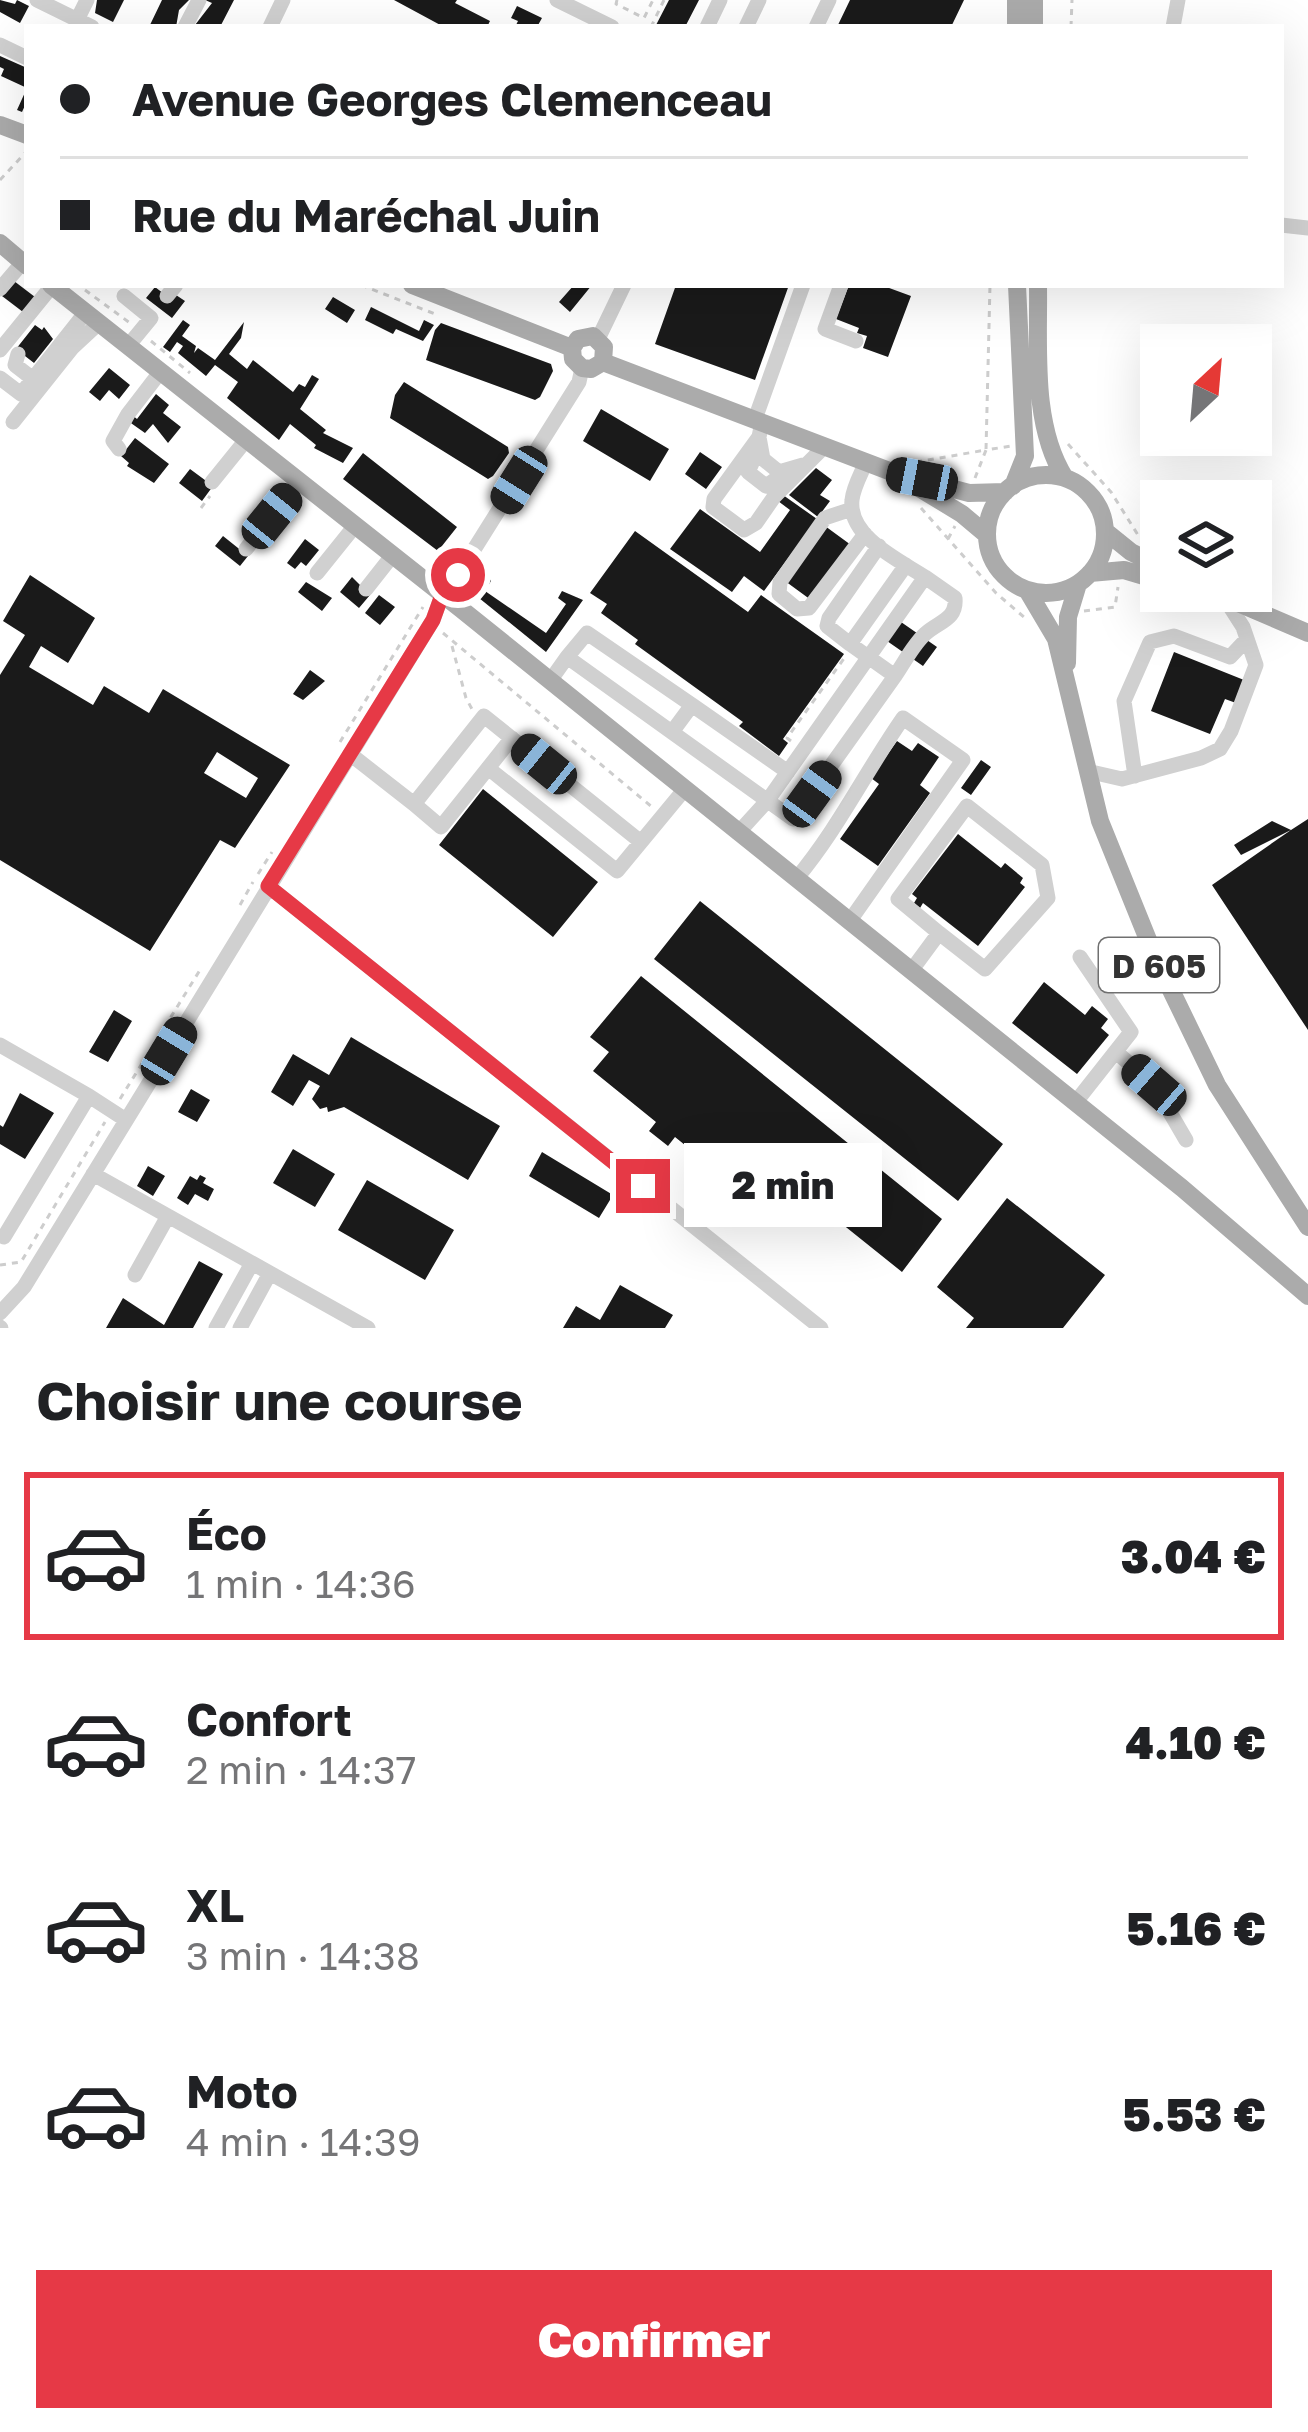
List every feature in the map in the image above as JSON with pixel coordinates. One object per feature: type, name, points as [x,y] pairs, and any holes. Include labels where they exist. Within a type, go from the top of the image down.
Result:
[{"type":"main road","points":[[1019,20],[1034,0]]},
{"type":"main road","points":[[0,243],[24,263]]},
{"type":"main road","points":[[60,288],[1076,1102],[1308,1296]]},
{"type":"main road","points":[[420,288],[572,348]]},
{"type":"main road","points":[[1017,288],[1025,445],[1022,469],[989,519],[988,548],[1001,572],[1027,590],[1053,593],[1127,561],[1140,563]]},
{"type":"main road","points":[[1038,288],[1041,389],[1050,442],[1065,478]]},
{"type":"main road","points":[[582,337],[598,339],[605,352],[603,362],[582,368],[573,359],[572,348],[582,337]]},
{"type":"main road","points":[[603,362],[758,438],[825,446],[969,493],[1009,489],[1036,476],[1065,478],[1098,504],[1106,531],[1127,561],[1140,569]]},
{"type":"main road","points":[[903,469],[987,535]]},
{"type":"main road","points":[[1084,578],[1099,560],[1106,531]]},
{"type":"main road","name":"D 605","points":[[1066,680],[1068,616],[1084,578]]},
{"type":"main road","name":"D 605","points":[[1027,590],[1056,639],[1100,821],[1155,957],[1217,1085],[1308,1227]]},
{"type":"main road","points":[[1256,612],[1308,633]]},
{"type":"main road","points":[[1182,1188],[1308,1280]]},
{"type":"street","points":[[37,0],[84,23],[87,0]]},
{"type":"street","points":[[557,0],[606,24]]},
{"type":"street","points":[[0,289],[24,265]]},
{"type":"street","points":[[0,350],[60,288]]},
{"type":"street","points":[[139,288],[127,298],[163,302]]},
{"type":"street","points":[[598,339],[623,288]]},
{"type":"street","points":[[802,288],[748,472],[766,486],[825,446]]},
{"type":"street","points":[[840,288],[825,329],[856,340]]},
{"type":"street","points":[[128,346],[163,302]]},
{"type":"street","points":[[0,378],[21,394],[93,317]]},
{"type":"street","points":[[13,422],[93,317]]},
{"type":"street","points":[[18,354],[15,364],[33,379]]},
{"type":"street","points":[[0,1313],[15,1301],[93,1174],[119,1115],[268,886],[346,747],[433,620],[442,595],[519,480],[579,382],[582,368]]},
{"type":"street","points":[[119,449],[113,441],[161,371]]},
{"type":"street","points":[[758,438],[713,507],[744,530],[756,523],[790,472]]},
{"type":"street","points":[[212,482],[246,440]]},
{"type":"street","points":[[567,657],[793,819],[924,635],[956,609],[955,598],[872,540],[852,509],[866,462]]},
{"type":"street","points":[[246,549],[299,482]]},
{"type":"street","points":[[852,509],[825,518],[780,582],[779,594],[797,609],[809,608],[872,540]]},
{"type":"street","points":[[317,573],[355,527]]},
{"type":"street","points":[[872,540],[827,626],[849,648],[895,676]]},
{"type":"street","points":[[366,589],[392,556]]},
{"type":"street","points":[[849,648],[906,566]]},
{"type":"street","points":[[738,833],[768,800],[925,577]]},
{"type":"street","points":[[1087,771],[1122,779],[1202,758],[1220,748],[1256,665],[1232,612]]},
{"type":"street","points":[[550,682],[587,633],[788,772]]},
{"type":"street","points":[[1135,776],[1124,701],[1150,642],[1174,636],[1230,657],[1246,639]]},
{"type":"street","points":[[671,732],[692,705]]},
{"type":"street","points":[[414,804],[484,716],[641,842]]},
{"type":"street","points":[[796,879],[848,808],[863,774],[903,718],[962,760],[849,922]]},
{"type":"street","points":[[346,747],[441,827],[512,737]]},
{"type":"street","points":[[488,768],[617,871],[684,790]]},
{"type":"street","points":[[967,806],[1042,865],[1048,898],[985,969],[939,933],[898,899],[967,806]]},
{"type":"street","points":[[268,886],[820,1328]]},
{"type":"street","points":[[911,971],[939,933]]},
{"type":"street","points":[[1076,1102],[1131,1032],[1080,957]]},
{"type":"street","points":[[0,1045],[119,1115]]},
{"type":"street","points":[[1116,1052],[1154,1085],[1186,1140]]},
{"type":"street","points":[[4,1237],[89,1096]]},
{"type":"street","points":[[93,1174],[368,1328]]},
{"type":"street","points":[[135,1275],[168,1216]]},
{"type":"street","points":[[216,1328],[252,1263]]},
{"type":"street","points":[[240,1328],[270,1274]]},
{"type":"path","points":[[617,0],[616,4],[651,24]]},
{"type":"path","points":[[644,18],[653,0]]},
{"type":"path","points":[[0,180],[24,154]]},
{"type":"path","points":[[369,288],[435,314]]},
{"type":"path","points":[[969,493],[986,450],[990,288]]},
{"type":"path","points":[[1050,442],[1072,446],[1137,530],[1138,545],[1127,561],[1114,607],[1068,616]]},
{"type":"path","points":[[903,469],[1025,445]]},
{"type":"path","points":[[912,498],[1021,617],[1046,620]]},
{"type":"path","points":[[346,747],[420,608],[442,595]]},
{"type":"path","points":[[442,632],[663,816]]},
{"type":"path","points":[[452,644],[466,698],[479,722]]},
{"type":"path","points":[[793,742],[787,738],[849,648]]},
{"type":"path","points":[[240,904],[279,842]]},
{"type":"path","points":[[0,1265],[21,1262],[119,1115],[206,960]]},
{"type":"building","points":[[0,0],[29,6],[20,23],[0,12]]},
{"type":"building","points":[[97,0],[124,0],[113,22],[95,13]]},
{"type":"building","points":[[162,0],[189,0],[179,10],[177,24],[150,24]]},
{"type":"building","points":[[205,0],[234,0],[222,24],[196,24],[212,3]]},
{"type":"building","points":[[394,0],[457,0],[455,3],[490,21],[488,24],[438,24]]},
{"type":"building","points":[[669,0],[699,0],[687,24],[657,24]]},
{"type":"building","points":[[850,0],[964,0],[952,24],[838,24]]},
{"type":"building","points":[[517,6],[542,18],[539,24],[516,24],[511,18]]},
{"type":"building","points":[[0,56],[24,67],[24,87],[1,76],[4,69]]},
{"type":"building","points":[[14,281],[35,297],[23,312],[2,296]]},
{"type":"building","points":[[156,288],[172,300],[176,295],[185,301],[172,318],[146,298]]},
{"type":"building","points":[[571,288],[590,288],[570,312],[559,302]]},
{"type":"building","points":[[675,288],[788,288],[755,380],[655,344]]},
{"type":"building","points":[[848,288],[889,288],[911,296],[888,357],[863,348],[867,336],[836,319]]},
{"type":"building","points":[[333,297],[355,310],[347,323],[325,309]]},
{"type":"building","points":[[371,307],[419,331],[424,320],[434,325],[423,341],[396,329],[393,334],[365,320]]},
{"type":"building","points":[[183,320],[190,325],[182,336],[196,346],[194,353],[198,348],[215,360],[244,322],[241,338],[229,354],[247,369],[253,360],[293,392],[299,384],[305,387],[312,375],[319,379],[300,409],[326,430],[323,433],[353,448],[343,463],[314,448],[290,424],[279,440],[227,398],[238,382],[215,365],[206,376],[178,353],[183,346],[177,342],[170,352],[163,347]]},
{"type":"building","points":[[441,323],[551,364],[553,371],[540,397],[535,400],[426,360]]},
{"type":"building","points":[[35,325],[44,327],[53,339],[34,363],[16,349]]},
{"type":"building","points":[[109,368],[130,385],[119,399],[109,390],[100,401],[89,392]]},
{"type":"building","points":[[404,382],[508,447],[509,453],[493,476],[488,479],[390,418],[395,395]]},
{"type":"building","points":[[156,394],[169,405],[163,413],[181,427],[168,443],[153,424],[145,433],[128,421],[132,415],[137,419]]},
{"type":"building","points":[[601,409],[669,449],[650,481],[583,441]]},
{"type":"building","points":[[135,438],[169,464],[154,483],[127,466],[121,456]]},
{"type":"building","points":[[700,452],[722,467],[706,489],[685,474]]},
{"type":"building","points":[[363,453],[457,527],[438,551],[343,479]]},
{"type":"building","points":[[816,468],[832,480],[820,495],[830,501],[818,517],[789,495]]},
{"type":"building","points":[[190,469],[213,486],[202,501],[179,483]]},
{"type":"building","points":[[783,495],[817,519],[764,591],[744,576],[732,592],[670,549],[700,509],[760,552],[790,510],[778,501]]},
{"type":"building","points":[[825,526],[851,545],[811,600],[785,581]]},
{"type":"building","points":[[635,531],[748,612],[761,595],[844,654],[783,739],[788,743],[779,756],[739,726],[743,722],[635,644],[638,640],[601,613],[607,604],[590,593]]},
{"type":"building","points":[[223,536],[248,556],[240,566],[215,546]]},
{"type":"building","points":[[305,539],[319,550],[306,566],[301,562],[295,569],[287,563]]},
{"type":"building","points":[[476,568],[484,570],[491,581],[485,591],[546,633],[566,604],[558,598],[562,591],[583,600],[546,652],[479,598],[482,594],[469,578]]},
{"type":"building","points":[[30,575],[95,618],[68,663],[41,646],[29,667],[93,705],[104,686],[149,713],[163,689],[290,765],[235,848],[220,840],[150,951],[0,860],[0,675],[25,635],[3,621]],"holes":[[[217,752],[258,778],[246,798],[204,773]]]},
{"type":"building","points":[[352,577],[370,595],[359,608],[340,592]]},
{"type":"building","points":[[306,582],[332,598],[322,611],[298,592]]},
{"type":"building","points":[[379,595],[395,607],[380,625],[365,613]]},
{"type":"building","points":[[901,622],[937,647],[923,666],[887,641]]},
{"type":"building","points":[[1174,652],[1244,680],[1236,703],[1225,699],[1210,734],[1151,711]]},
{"type":"building","points":[[310,670],[325,681],[303,700],[293,694]]},
{"type":"building","points":[[897,741],[912,751],[918,743],[939,757],[920,785],[930,793],[878,866],[840,839],[879,784],[871,778]]},
{"type":"building","points":[[981,760],[991,767],[971,795],[961,788]]},
{"type":"building","points":[[483,789],[598,882],[553,937],[439,845]]},
{"type":"building","points":[[1308,819],[1308,1030],[1212,885]]},
{"type":"building","points":[[1272,821],[1291,830],[1241,855],[1234,845]]},
{"type":"building","points":[[958,834],[1001,868],[1005,863],[1023,878],[1020,883],[1025,887],[978,946],[923,903],[920,908],[912,894]]},
{"type":"building","points":[[700,901],[1003,1144],[958,1201],[654,959]]},
{"type":"building","points":[[641,976],[942,1219],[902,1272],[771,1167],[764,1175],[743,1159],[727,1179],[675,1137],[668,1146],[649,1131],[656,1122],[593,1071],[609,1052],[590,1037]]},
{"type":"building","points":[[1044,982],[1085,1015],[1092,1006],[1108,1019],[1101,1028],[1109,1035],[1077,1074],[1012,1023]]},
{"type":"building","points":[[114,1010],[132,1021],[108,1062],[89,1052]]},
{"type":"building","points":[[351,1037],[500,1126],[468,1180],[344,1107],[328,1112],[327,1107],[320,1109],[312,1099],[320,1086],[309,1080],[293,1106],[271,1092],[293,1054],[329,1075]]},
{"type":"building","points":[[191,1089],[210,1100],[197,1122],[178,1112]]},
{"type":"building","points":[[20,1093],[54,1113],[25,1159],[0,1144],[0,1125],[3,1127]]},
{"type":"building","points":[[293,1149],[335,1174],[315,1207],[273,1183]]},
{"type":"building","points":[[542,1152],[613,1195],[599,1218],[529,1176]]},
{"type":"building","points":[[148,1166],[165,1176],[153,1196],[137,1186]]},
{"type":"building","points":[[200,1175],[214,1189],[208,1201],[195,1194],[188,1205],[177,1198],[190,1176],[197,1180]]},
{"type":"building","points":[[367,1180],[454,1230],[425,1280],[338,1230]]},
{"type":"building","points":[[1007,1198],[1105,1275],[1063,1328],[966,1328],[974,1318],[937,1287]]},
{"type":"building","points":[[199,1261],[223,1274],[193,1328],[106,1328],[123,1298],[164,1325]]},
{"type":"building","points":[[620,1285],[673,1315],[665,1328],[563,1328],[576,1306],[600,1320]]},
{"type":"route","points":[[458,575],[268,886],[643,1186]]}]
